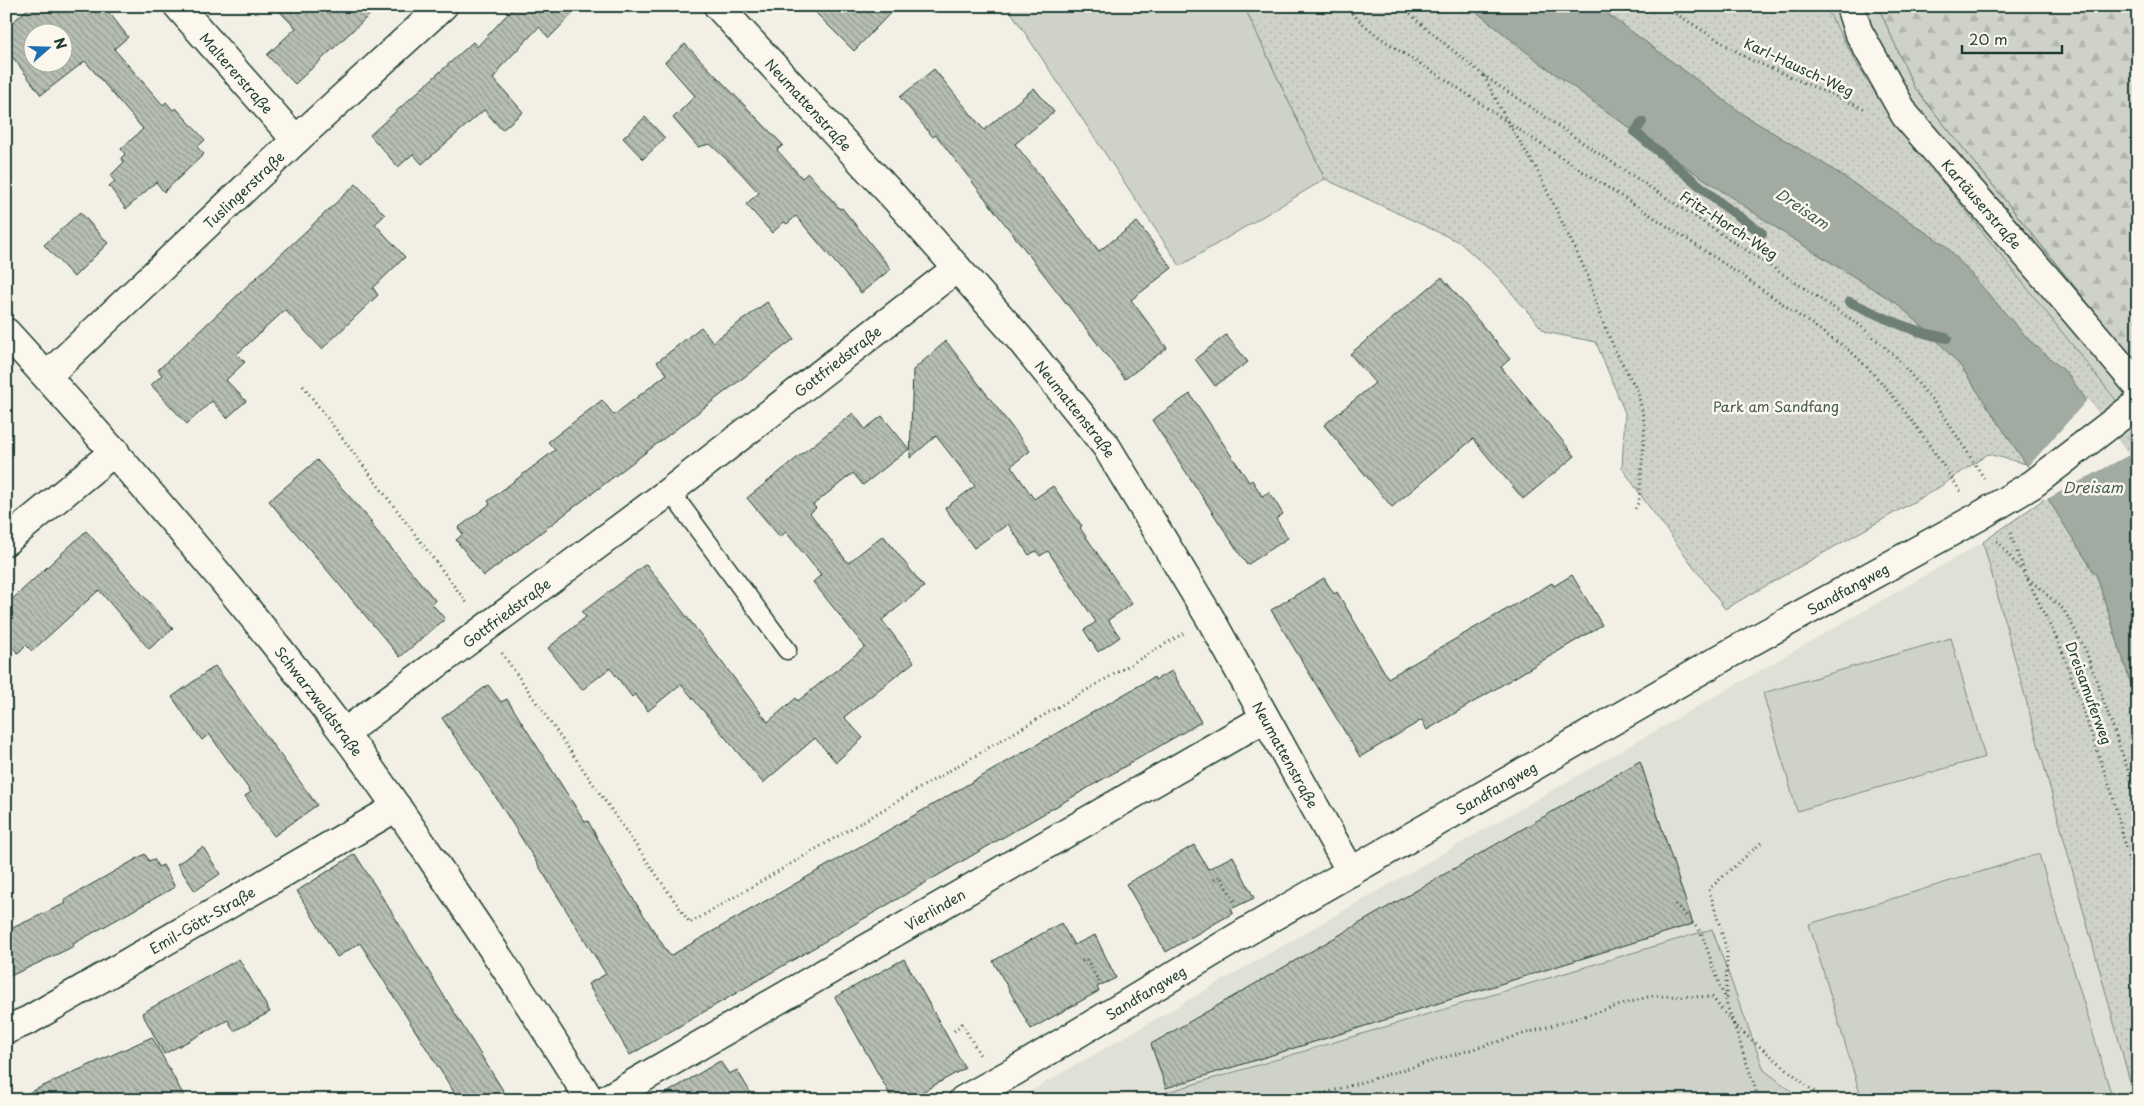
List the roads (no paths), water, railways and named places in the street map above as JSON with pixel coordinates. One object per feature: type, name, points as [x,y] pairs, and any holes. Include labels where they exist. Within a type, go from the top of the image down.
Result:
[{"type":"street","name":"Maltererstraße","points":[[178,6],[296,140]]},
{"type":"street","name":"Tuslingerstraße","points":[[47,376],[296,140],[443,6]]},
{"type":"street","name":"Neumattenstraße","points":[[718,6],[895,198],[1019,338],[1106,446],[1210,618],[1351,872]]},
{"type":"street","name":"Kartäuserstraße","points":[[1850,6],[1858,31],[1905,115],[2138,386]]},
{"type":"street","name":"Gottfriedstraße","points":[[344,733],[670,491],[957,268]]},
{"type":"street","name":"Schwarzwaldstraße","points":[[6,332],[114,451],[232,592],[344,733],[397,807],[542,1022],[590,1100]]},
{"type":"street","name":"Sandfangweg","points":[[963,1100],[1251,929],[1727,655],[2033,484],[2131,408]]},
{"type":"street","points":[[6,541],[114,451]]},
{"type":"street","name":"Vierlinden","points":[[605,1100],[1265,718]]},
{"type":"street","name":"Emil-Gött-Straße","points":[[6,1030],[29,1020],[397,807]]},
{"type":"lane","points":[[670,491],[787,650]]},
{"type":"water","name":"Dreisam","points":[[1469,6],[1597,6],[1747,117],[1829,167],[1946,246],[2029,340],[2066,372],[2138,471],[2138,706],[2097,577],[2026,464],[1962,368],[1934,337],[1896,303],[1787,235],[1635,132],[1539,62]]},
{"type":"waterway","points":[[1642,122],[1635,132],[1723,205],[1762,233]]},
{"type":"waterway","points":[[1850,302],[1910,328],[1947,338]]},
{"type":"park label","name":"Park am Sandfang","points":[[1776,406]]}]
